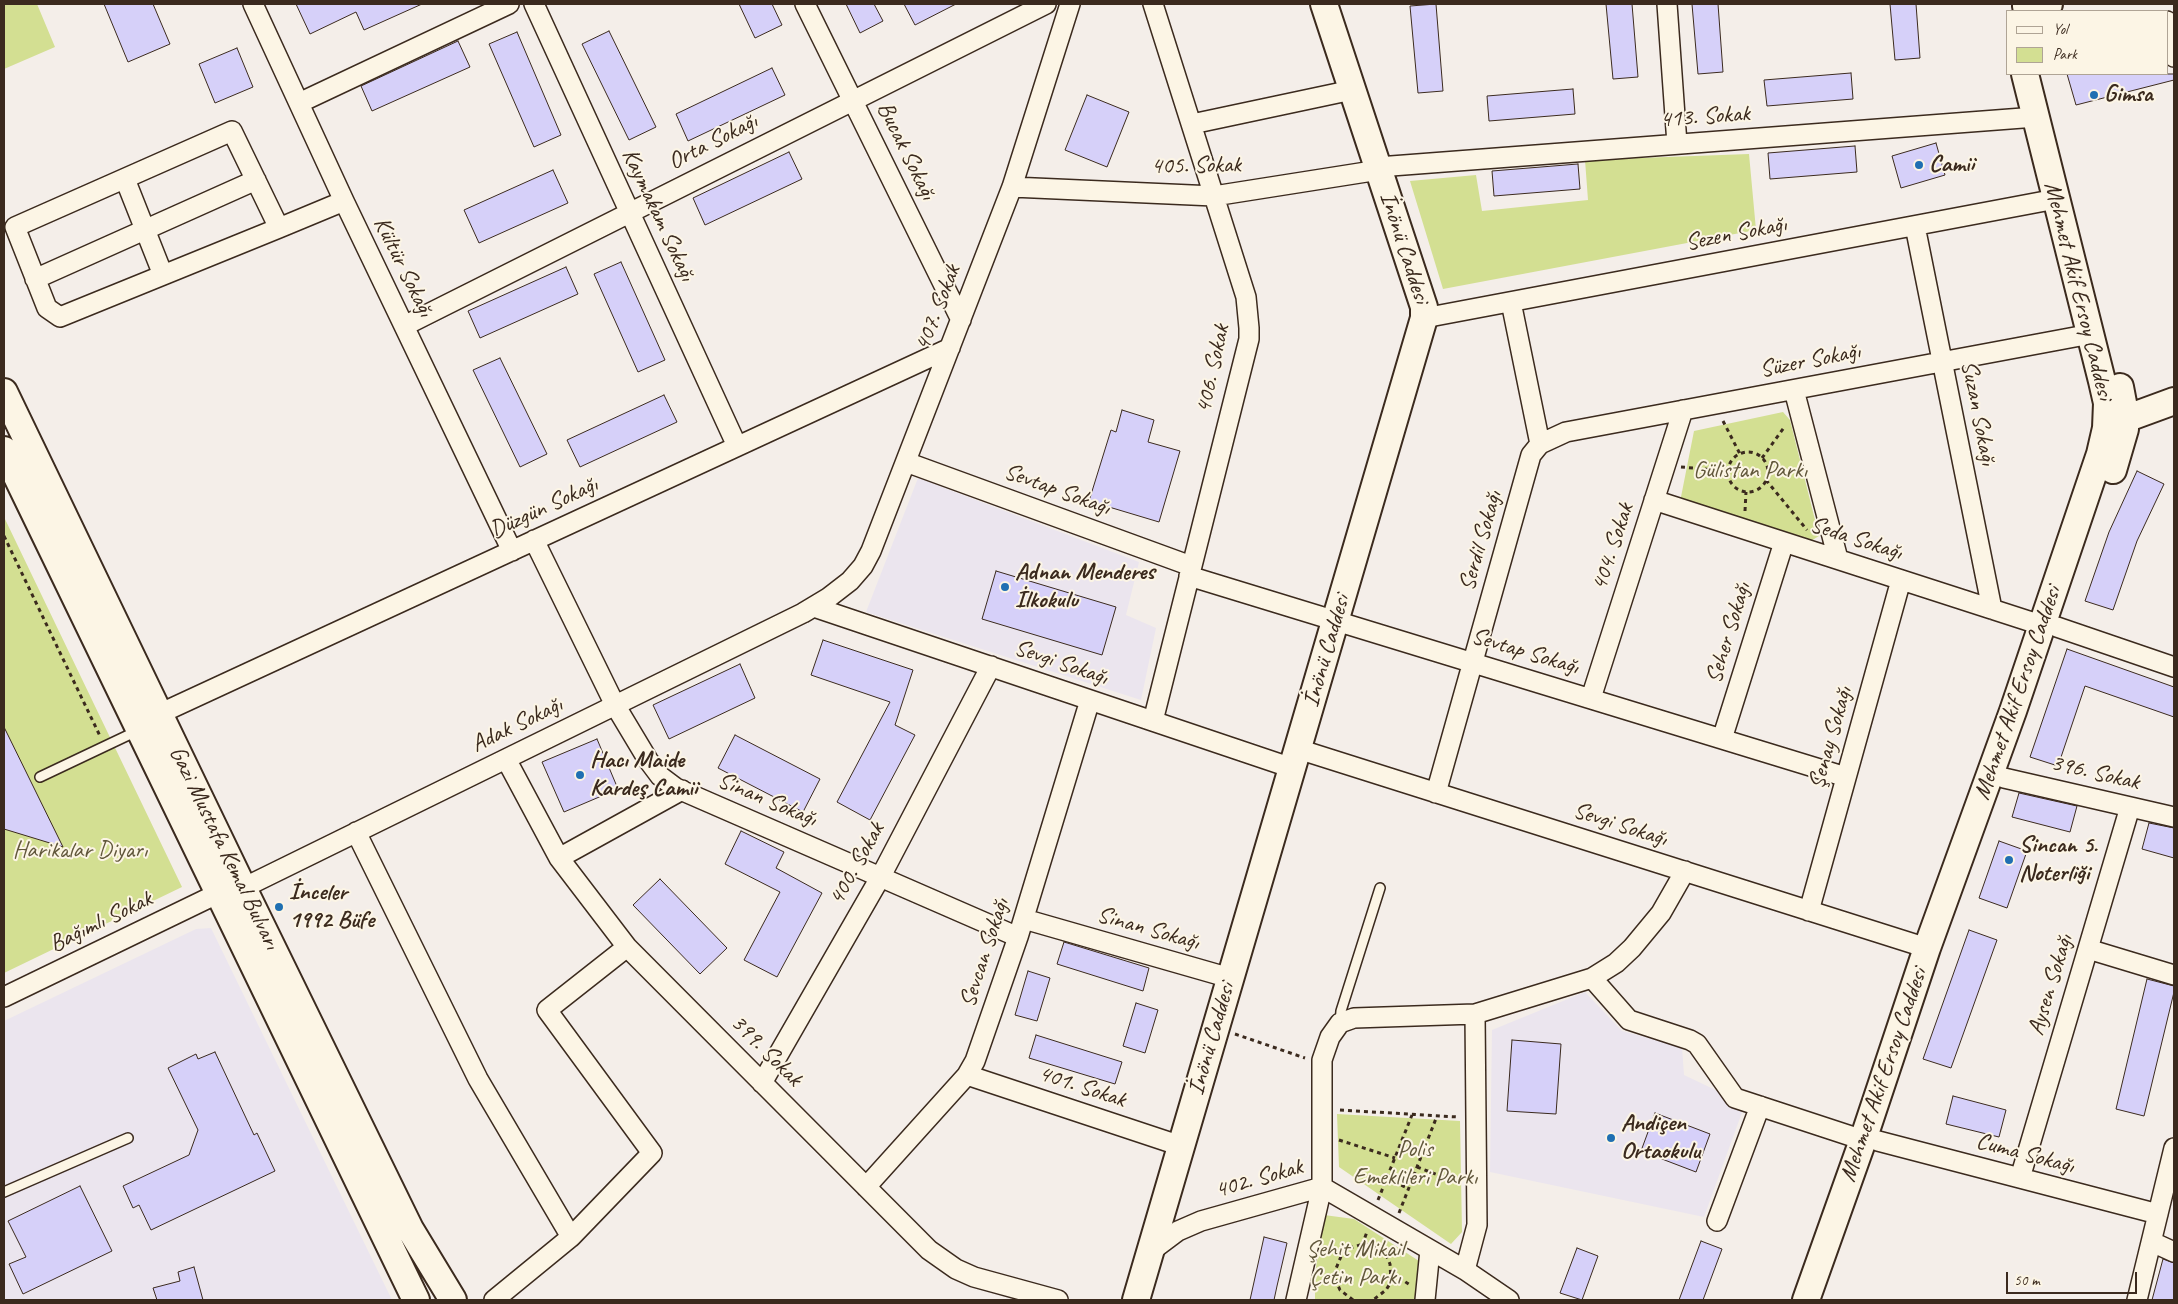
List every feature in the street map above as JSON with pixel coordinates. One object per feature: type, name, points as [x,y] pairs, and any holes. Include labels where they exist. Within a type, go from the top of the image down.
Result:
[{"type":"main road","name":"İnönü Caddesi","points":[[1136,1300],[1424,318],[1424,307],[1324,4]]},
{"type":"main road","name":"Mehmet Akif Ersoy Caddesi","points":[[2025,75],[2105,394],[2116,420]]},
{"type":"main road","name":"Mehmet Akif Ersoy Caddesi","points":[[1806,1300],[1871,1141],[2004,778],[2100,454],[2116,420],[2120,386],[2043,75]]},
{"type":"main road","name":"Gazi Mustafa Kemal Bulvarı","points":[[4,392],[149,722],[231,891],[416,1300]]},
{"type":"main road","points":[[2116,420],[2174,401]]},
{"type":"main road","name":"Gazi Mustafa Kemal Bulvarı","points":[[4,450],[149,722]]},
{"type":"main road","name":"Mehmet Akif Ersoy Caddesi","points":[[1825,1300],[1927,948],[2013,711],[2049,626]]},
{"type":"main road","name":"Gazi Mustafa Kemal Bulvarı","points":[[231,891],[410,1229],[453,1300]]},
{"type":"street","name":"Kültür Sokağı","points":[[253,4],[344,201],[512,550]]},
{"type":"street","points":[[299,104],[509,4]]},
{"type":"street","name":"Kaymakam Sokağı","points":[[534,4],[737,446]]},
{"type":"street","name":"Bucak Sokağı","points":[[805,4],[961,320]]},
{"type":"street","name":"Orta Sokağı","points":[[404,326],[1046,4]]},
{"type":"street","name":"407. Sokak","points":[[814,606],[840,590],[863,566],[871,551],[1012,187],[1070,4]]},
{"type":"street","name":"406. Sokak","points":[[1153,4],[1246,297],[1249,333],[1153,721]]},
{"type":"street","points":[[1667,4],[1677,144]]},
{"type":"street","points":[[2168,26],[2174,57]]},
{"type":"street","points":[[1192,124],[1352,90]]},
{"type":"street","name":"413. Sokak","points":[[1378,168],[2036,118]]},
{"type":"street","points":[[279,228],[232,131],[16,227],[47,308],[60,317],[279,228],[344,201]]},
{"type":"street","name":"405. Sokak","points":[[1012,187],[1214,196],[1378,168]]},
{"type":"street","points":[[125,179],[163,275]]},
{"type":"street","points":[[35,279],[256,180]]},
{"type":"street","name":"Sezen Sokağı","points":[[1424,318],[2056,199]]},
{"type":"street","name":"Suzan Sokağı","points":[[1915,226],[1992,609]]},
{"type":"street","points":[[1511,302],[1540,444]]},
{"type":"street","name":"Süzer Sokağı","points":[[1540,444],[1566,432],[2091,334]]},
{"type":"street","name":"Düzgün Sokağı","points":[[149,722],[512,550],[950,348]]},
{"type":"street","points":[[1794,390],[1833,558]]},
{"type":"street","name":"404. Sokak","points":[[1590,698],[1683,410]]},
{"type":"street","name":"Serdil Sokağı","points":[[1436,793],[1531,455],[1540,444]]},
{"type":"street","name":"Sevtap Sokağı","points":[[906,462],[1190,571],[1336,620],[1846,777]]},
{"type":"street","name":"Seda Sokağı","points":[[1654,500],[2174,667]]},
{"type":"street","name":"Sinan Sokağı","points":[[534,540],[615,705],[654,769],[667,782],[880,876],[1021,928],[1230,978]]},
{"type":"street","name":"Seher Sokağı","points":[[1722,739],[1784,542]]},
{"type":"street","name":"Şenay Sokağı","points":[[1808,911],[1901,580]]},
{"type":"street","name":"Sevgi Sokağı","points":[[814,606],[1153,721],[1436,793],[1927,948]]},
{"type":"street","name":"Adak Sokağı","points":[[231,891],[506,759],[814,606]]},
{"type":"street","name":"400. Sokak","points":[[762,1083],[880,876],[991,666]]},
{"type":"street","name":"Sevcan Sokağı","points":[[866,1187],[967,1075],[979,1050],[1021,928],[1090,700]]},
{"type":"street","name":"399. Sokak","points":[[506,759],[559,858],[627,947],[929,1250],[956,1269],[974,1278],[1058,1300]]},
{"type":"street","name":"396. Sokak","points":[[2004,778],[2174,817]]},
{"type":"street","points":[[559,858],[682,790]]},
{"type":"street","name":"Aysen Sokağı","points":[[2020,1178],[2130,807]]},
{"type":"street","points":[[356,832],[478,1079],[571,1237]]},
{"type":"street","points":[[1296,1300],[1322,1187],[1322,1064],[1330,1037],[1340,1023],[1354,1018],[1475,1014],[1592,978],[1616,964],[1632,948],[1661,913],[1685,872]]},
{"type":"street","name":"Bağımlı Sokak","points":[[4,997],[231,891]]},
{"type":"street","points":[[494,1300],[571,1237],[652,1153],[547,1010],[627,947]]},
{"type":"street","points":[[2088,949],[2174,974]]},
{"type":"street","name":"Cuma Sokağı","points":[[1592,978],[1629,1020],[1697,1044],[1735,1098],[1871,1141],[2158,1214]]},
{"type":"street","points":[[1465,1270],[1477,1225],[1475,1014]]},
{"type":"street","name":"401. Sokak","points":[[967,1075],[1181,1146]]},
{"type":"street","points":[[1717,1221],[1760,1106]]},
{"type":"street","points":[[2138,1300],[2174,1148]]},
{"type":"street","name":"402. Sokak","points":[[1150,1252],[1178,1231],[1201,1220],[1322,1187],[1465,1270],[1509,1300]]},
{"type":"street","points":[[2152,1242],[2174,1252]]},
{"type":"street","points":[[1425,1300],[1430,1250]]},
{"type":"lane","points":[[40,778],[149,722]]},
{"type":"lane","points":[[1340,1023],[1341,1010],[1380,888]]},
{"type":"lane","points":[[4,1192],[128,1138]]},
{"type":"path","points":[[1715,404],[1740,454]]},
{"type":"path","points":[[1762,458],[1799,408]]},
{"type":"path","points":[[1752,452],[1762,458],[1768,471],[1766,480],[1760,488],[1755,491],[1742,491],[1732,484],[1728,471],[1733,459],[1740,454],[1752,452]]},
{"type":"path","points":[[1666,465],[1728,471]]},
{"type":"path","points":[[1766,480],[1833,558]]},
{"type":"path","points":[[4,536],[105,746]]},
{"type":"path","points":[[1216,1028],[1322,1064]]},
{"type":"path","points":[[1322,1109],[1476,1119]]},
{"type":"path","points":[[1372,1216],[1412,1115]]},
{"type":"path","points":[[1393,1229],[1437,1116]]},
{"type":"path","points":[[1321,1135],[1395,1158]]},
{"type":"path","points":[[1418,1167],[1477,1190]]},
{"type":"path","points":[[1387,1178],[1409,1189]]},
{"type":"path","points":[[1354,1300],[1340,1290],[1336,1281],[1335,1271],[1342,1254],[1350,1248],[1360,1245],[1379,1249],[1386,1255],[1390,1264],[1390,1282],[1386,1290],[1373,1300]]},
{"type":"shaded area","name":"Adnan Menderes İlkokulu","points":[[918,478],[1139,562],[1126,615],[1156,628],[1141,700],[866,612]]},
{"type":"shaded area","points":[[211,928],[392,1300],[4,1300],[4,1021],[196,929]]},
{"type":"shaded area","name":"Andiçen Ortaokulu","points":[[1585,992],[1622,1031],[1682,1047],[1684,1075],[1745,1104],[1704,1217],[1490,1172],[1492,1030]]},
{"type":"green space","points":[[4,4],[37,4],[55,47],[4,69]]},
{"type":"green space","points":[[1749,154],[1756,230],[1443,289],[1410,181],[1476,175],[1482,211],[1588,200],[1585,160]]},
{"type":"green space","name":"Gülistan Parkı","points":[[1783,412],[1790,420],[1819,536],[1809,542],[1680,502],[1694,431]]},
{"type":"green space","name":"Harikalar Diyarı","points":[[4,517],[182,887],[4,973]]},
{"type":"green space","name":"Polis Emeklileri Parkı","points":[[1337,1114],[1460,1121],[1462,1232],[1451,1244],[1339,1167]]},
{"type":"green space","name":"Şehit Mikail Çetin Parkı","points":[[1324,1215],[1354,1219],[1419,1261],[1416,1300],[1315,1300],[1315,1274]]},
{"type":"building","points":[[104,4],[153,4],[170,44],[128,62]]},
{"type":"building","points":[[296,4],[422,4],[364,30],[356,12],[310,34]]},
{"type":"building","points":[[739,4],[772,4],[782,25],[755,38]]},
{"type":"building","points":[[846,4],[874,4],[883,21],[860,33]]},
{"type":"building","points":[[904,4],[956,4],[915,25]]},
{"type":"building","points":[[1436,4],[1443,91],[1418,93],[1410,6]]},
{"type":"building","points":[[1606,4],[1632,4],[1638,77],[1613,79]]},
{"type":"building","points":[[1692,4],[1718,4],[1723,72],[1698,74]]},
{"type":"building","points":[[1890,4],[1916,4],[1920,58],[1895,60]]},
{"type":"building","points":[[609,31],[656,127],[629,140],[582,44]]},
{"type":"building","points":[[517,32],[561,135],[534,147],[489,44]]},
{"type":"building","points":[[458,41],[470,67],[372,111],[361,86]]},
{"type":"building","points":[[237,48],[253,87],[215,103],[199,64]]},
{"type":"building","points":[[772,68],[785,95],[688,141],[676,114]]},
{"type":"building","points":[[1851,73],[1853,99],[1767,106],[1764,80]]},
{"type":"building","name":"Gimsa","points":[[2174,74],[2174,80],[2076,105],[2067,75]]},
{"type":"building","points":[[1573,89],[1575,114],[1489,121],[1487,96]]},
{"type":"building","points":[[1087,95],[1129,112],[1107,167],[1065,150]]},
{"type":"building","name":"Camii","points":[[1936,143],[1945,175],[1901,188],[1892,156]]},
{"type":"building","points":[[1855,146],[1857,172],[1770,179],[1768,153]]},
{"type":"building","points":[[789,152],[802,179],[705,225],[693,198]]},
{"type":"building","points":[[1578,164],[1580,189],[1494,196],[1492,171]]},
{"type":"building","points":[[553,170],[568,203],[479,243],[464,210]]},
{"type":"building","points":[[621,262],[665,360],[638,372],[594,274]]},
{"type":"building","points":[[566,267],[578,294],[480,338],[468,311]]},
{"type":"building","points":[[500,358],[547,454],[520,467],[473,370]]},
{"type":"building","points":[[664,395],[677,422],[580,467],[567,440]]},
{"type":"building","points":[[1122,410],[1154,420],[1148,442],[1180,451],[1159,522],[1089,501],[1111,430],[1116,432]]},
{"type":"building","points":[[2137,471],[2164,484],[2137,541],[2113,610],[2085,601],[2109,532]]},
{"type":"building","points":[[996,571],[1116,607],[1102,655],[982,619]]},
{"type":"building","points":[[823,640],[913,670],[895,725],[915,735],[870,820],[837,802],[890,702],[811,675]]},
{"type":"building","points":[[2067,649],[2174,687],[2174,717],[2085,686],[2058,766],[2030,757]]},
{"type":"building","points":[[740,664],[755,698],[669,739],[653,705]]},
{"type":"building","points":[[4,727],[63,847],[4,829]]},
{"type":"building","points":[[735,735],[820,779],[803,812],[718,768]]},
{"type":"building","name":"Hacı Maide Kardeş Camii","points":[[597,739],[618,789],[564,812],[542,762]]},
{"type":"building","points":[[2019,793],[2077,806],[2070,832],[2012,817]]},
{"type":"building","points":[[2149,823],[2174,828],[2174,858],[2142,849]]},
{"type":"building","points":[[741,831],[784,852],[776,868],[822,893],[777,977],[744,960],[780,892],[725,864]]},
{"type":"building","points":[[1999,841],[2027,851],[2007,908],[1979,898]]},
{"type":"building","points":[[660,879],[727,948],[700,974],[633,905]]},
{"type":"building","points":[[1969,930],[1997,940],[1951,1068],[1923,1059]]},
{"type":"building","points":[[1064,942],[1149,968],[1143,991],[1057,964]]},
{"type":"building","points":[[1028,971],[1050,978],[1037,1021],[1015,1015]]},
{"type":"building","points":[[2147,979],[2174,986],[2174,992],[2144,1116],[2116,1109]]},
{"type":"building","points":[[1136,1003],[1158,1010],[1145,1053],[1123,1046]]},
{"type":"building","points":[[1036,1035],[1122,1062],[1115,1084],[1029,1058]]},
{"type":"building","points":[[1512,1040],[1561,1044],[1556,1114],[1507,1111]]},
{"type":"building","points":[[215,1052],[254,1135],[257,1133],[275,1171],[151,1230],[139,1205],[133,1208],[123,1186],[189,1155],[198,1130],[168,1068],[196,1054],[198,1059]]},
{"type":"building","points":[[1953,1096],[2006,1110],[1999,1137],[1946,1124]]},
{"type":"building","points":[[1655,1113],[1710,1134],[1696,1172],[1641,1151]]},
{"type":"building","points":[[80,1186],[112,1251],[23,1294],[9,1264],[26,1257],[8,1221]]},
{"type":"building","points":[[1264,1237],[1287,1243],[1274,1300],[1250,1300]]},
{"type":"building","points":[[1701,1241],[1722,1249],[1703,1300],[1679,1300]]},
{"type":"building","points":[[1577,1248],[1598,1256],[1582,1300],[1560,1293]]},
{"type":"building","points":[[2163,1259],[2174,1263],[2174,1300],[2152,1300]]},
{"type":"building","points":[[194,1267],[203,1300],[157,1300],[153,1288],[180,1281],[178,1272]]},
{"type":"place","name":"Gimsa","points":[[2094,95]]},
{"type":"place","name":"Camii","points":[[1919,165]]},
{"type":"place","name":"Adnan Menderes İlkokulu","points":[[1005,587]]},
{"type":"place","name":"Hacı Maide Kardeş Camii","points":[[580,775]]},
{"type":"place","name":"Sincan 5. Noterliği","points":[[2009,860]]},
{"type":"place","name":"İnceler 1992 Büfe","points":[[279,907]]},
{"type":"place","name":"Andiçen Ortaokulu","points":[[1611,1138]]}]
